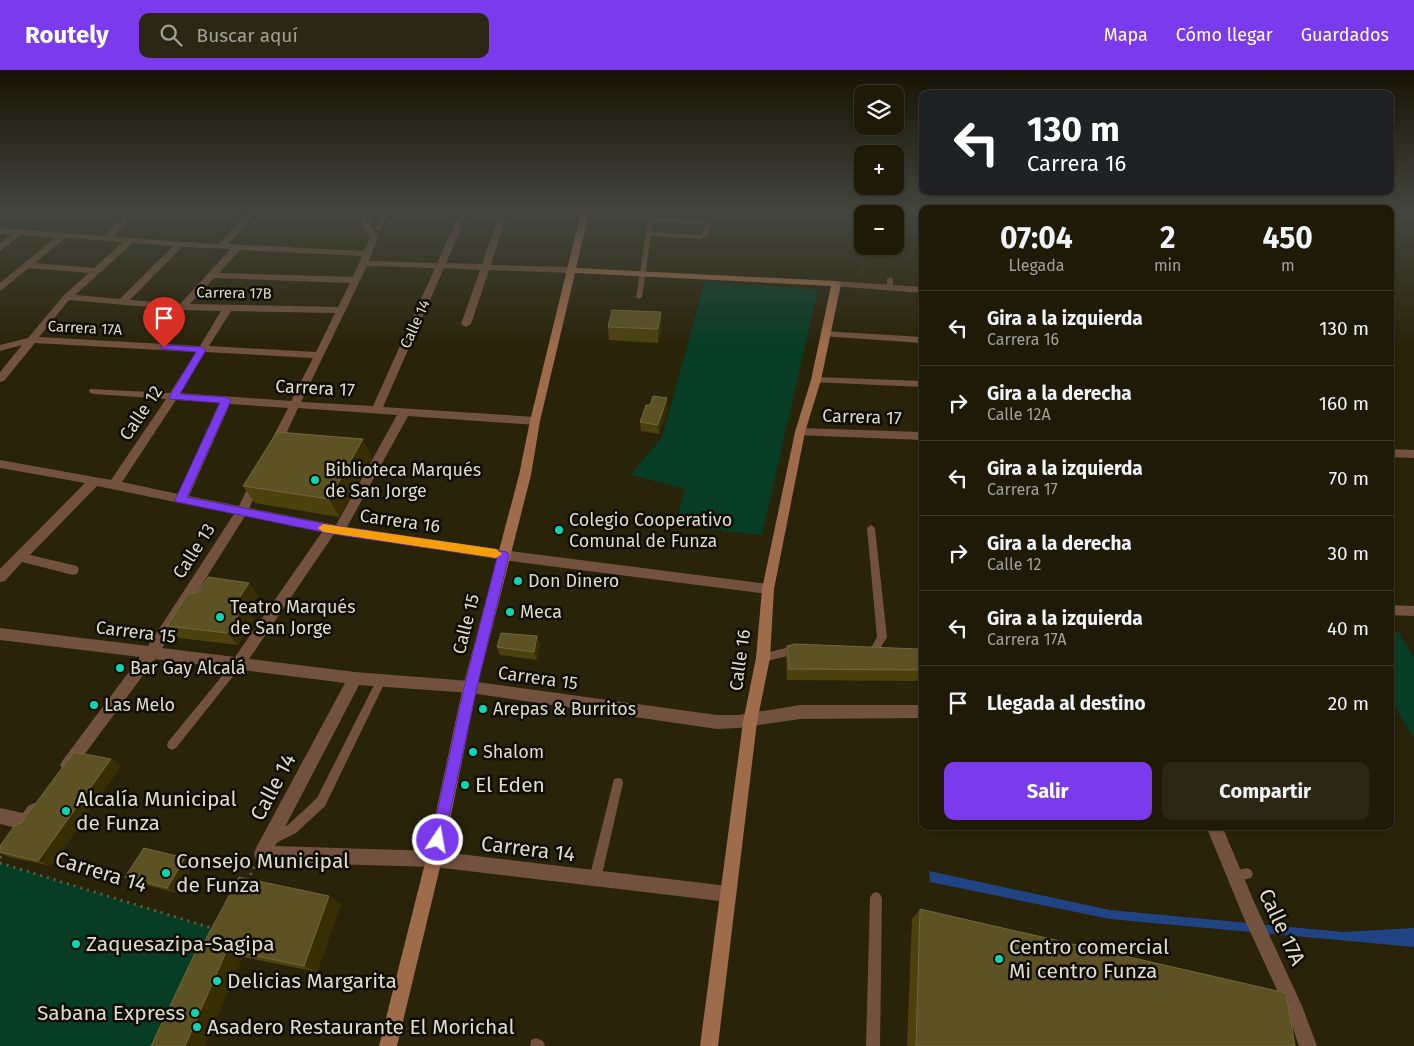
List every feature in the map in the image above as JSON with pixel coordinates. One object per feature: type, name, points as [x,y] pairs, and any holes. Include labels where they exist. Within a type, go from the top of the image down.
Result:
[{"type":"street","points":[[0,288],[37,258]]},
{"type":"street","points":[[0,379],[67,297],[112,258]]},
{"type":"street","points":[[122,302],[166,258]]},
{"type":"street","points":[[182,307],[228,258]]},
{"type":"street","points":[[350,258],[486,268],[726,275],[836,284],[890,283],[919,289]]},
{"type":"street","name":"Calle 14","points":[[377,409],[444,258]]},
{"type":"street","points":[[466,324],[489,258]]},
{"type":"street","name":"Calle 15","points":[[388,1046],[434,859],[470,687],[525,475],[535,421],[575,258]]},
{"type":"street","points":[[271,453],[365,259]]},
{"type":"street","points":[[28,265],[97,271]]},
{"type":"street","points":[[211,275],[354,280]]},
{"type":"street","name":"Calle 16","points":[[709,1046],[750,722],[763,658],[768,589],[800,432],[816,380],[824,334],[836,284]]},
{"type":"street","name":"Carrera 17B","points":[[67,297],[182,307],[341,310]]},
{"type":"street","name":"Calle 12","points":[[114,485],[174,397],[227,309]]},
{"type":"street","points":[[824,334],[919,340]]},
{"type":"street","name":"Carrera 17A","points":[[0,348],[32,340],[319,355]]},
{"type":"street","points":[[816,380],[919,384]]},
{"type":"street","name":"Carrera 17","points":[[94,392],[377,409],[535,421]]},
{"type":"street","points":[[181,500],[226,400]]},
{"type":"street","points":[[239,662],[335,530],[405,411]]},
{"type":"street","name":"Carrera 17","points":[[800,432],[919,436]]},
{"type":"street","points":[[1394,453],[1414,454]]},
{"type":"street","name":"Carrera 16","points":[[0,464],[95,481],[335,530],[503,555],[768,589]]},
{"type":"street","name":"Calle 13","points":[[62,774],[151,654],[242,511],[262,470]]},
{"type":"street","points":[[0,577],[95,481]]},
{"type":"street","points":[[20,557],[73,570]]},
{"type":"street","points":[[1394,610],[1414,611]]},
{"type":"street","name":"Carrera 15","points":[[0,634],[151,654],[239,662],[355,678],[470,687],[717,722],[750,722],[770,716],[799,712],[919,712]]},
{"type":"street","name":"Calle 14","points":[[265,847],[355,678]]},
{"type":"street","points":[[0,816],[26,822],[44,798]]},
{"type":"street","name":"Calle 17A","points":[[1216,830],[1241,875],[1249,910],[1296,1012],[1308,1046]]},
{"type":"street","name":"Carrera 14","points":[[265,847],[434,859],[728,894]]},
{"type":"lane","points":[[640,297],[644,258]]},
{"type":"lane","points":[[861,653],[871,652],[879,645],[882,636],[871,528]]},
{"type":"lane","points":[[763,658],[783,652],[803,650]]},
{"type":"lane","points":[[172,745],[239,662]]},
{"type":"lane","points":[[265,847],[292,829],[321,802],[381,680]]},
{"type":"lane","points":[[595,879],[618,783]]},
{"type":"lane","points":[[873,1046],[876,898]]},
{"type":"path","points":[[862,258],[862,277]]},
{"type":"path","points":[[0,858],[10,844]]},
{"type":"path","points":[[242,888],[265,847]]},
{"type":"path","name":"Carrera 14","points":[[0,862],[218,930],[214,938]]},
{"type":"green space","points":[[705,281],[818,290],[762,535],[698,528],[699,520],[678,513],[685,489],[631,475],[662,437]]},
{"type":"green space","points":[[1394,632],[1398,632],[1414,657],[1414,738],[1394,706]]},
{"type":"green space","points":[[0,863],[218,930],[154,1046],[0,1046]]},
{"type":"water","points":[[929,871],[1110,910],[1343,932],[1414,928],[1414,947],[1110,919],[930,882]]},
{"type":"building","points":[[612,310],[661,312],[658,329],[608,327]]},
{"type":"building","points":[[653,396],[667,398],[658,425],[640,422],[646,405],[650,405]]},
{"type":"building","points":[[277,432],[363,439],[329,499],[243,486]]},
{"type":"building","points":[[208,577],[249,583],[235,604],[244,606],[227,633],[167,626],[187,594],[197,593]]},
{"type":"building","points":[[501,633],[537,636],[534,652],[497,647]]},
{"type":"building","points":[[795,644],[918,649],[919,670],[789,669],[787,646]]},
{"type":"building","name":"Alcalía Municipal de Funza","points":[[74,752],[111,759],[38,861],[0,852],[0,846],[15,825],[21,823]]},
{"type":"building","name":"Consejo Municipal de Funza","points":[[144,848],[185,858],[167,888],[125,877]]},
{"type":"building","points":[[239,877],[329,896],[304,966],[227,950],[185,1046],[151,1046],[197,949],[200,950]]},
{"type":"building","name":"Centro comercial Mi centro Funza","points":[[920,909],[1286,993],[1295,1046],[916,1046]]},
{"type":"slow traffic","points":[[323,528],[496,554]]},
{"type":"place","name":"Biblioteca Marqués de San Jorge","points":[[315,480]]},
{"type":"place","name":"Colegio Cooperativo Comunal de Funza","points":[[559,530]]},
{"type":"place","name":"Don Dinero","points":[[518,581]]},
{"type":"place","name":"Meca","points":[[510,612]]},
{"type":"place","name":"Teatro Marqués de San Jorge","points":[[220,617]]},
{"type":"place","name":"Bar Gay Alcalá","points":[[120,668]]},
{"type":"place","name":"Las Melo","points":[[94,705]]},
{"type":"place","name":"Arepas & Burritos","points":[[483,709]]},
{"type":"place","name":"Shalom","points":[[473,752]]},
{"type":"place","name":"El Eden","points":[[465,785]]},
{"type":"place","name":"Alcalía Municipal de Funza","points":[[66,811]]},
{"type":"place","name":"Consejo Municipal de Funza","points":[[166,873]]},
{"type":"place","name":"Zaquesazipa-Sagipa","points":[[76,944]]},
{"type":"place","name":"Centro comercial Mi centro Funza","points":[[999,959]]},
{"type":"place","name":"Delicias Margarita","points":[[217,981]]},
{"type":"place","name":"Sabana Express","points":[[195,1013]]},
{"type":"place","name":"Asadero Restaurante El Morichal","points":[[197,1027]]},
{"type":"route","points":[[164,348],[202,350],[174,397],[226,400],[181,500],[332,529],[503,555],[470,687],[438,840]]}]
